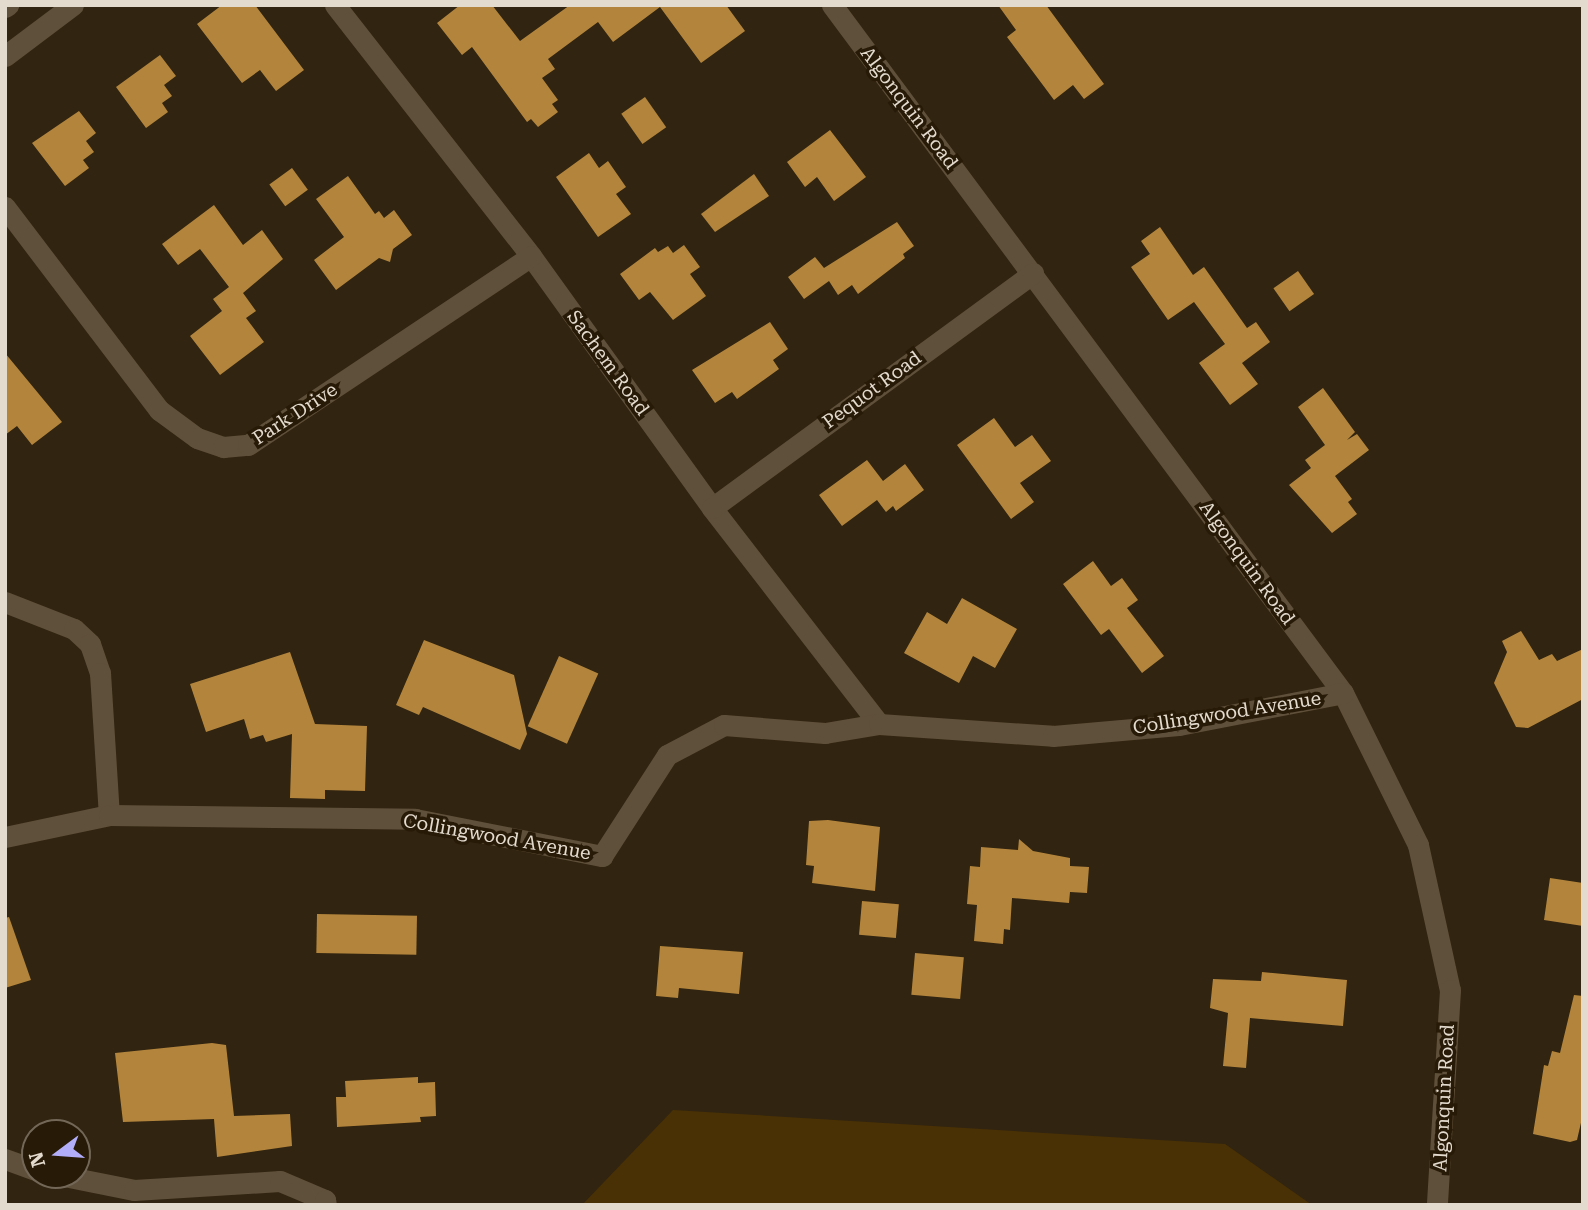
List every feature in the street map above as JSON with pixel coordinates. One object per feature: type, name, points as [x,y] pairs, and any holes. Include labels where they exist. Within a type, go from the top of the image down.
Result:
[{"type":"street","points":[[5,56],[73,5]]},
{"type":"street","name":"Sachem Road","points":[[335,5],[531,257],[712,508],[879,724]]},
{"type":"street","name":"Algonquin Road","points":[[832,5],[1343,693],[1418,845],[1450,990],[1437,1205]]},
{"type":"street","name":"Park Drive","points":[[5,207],[159,410],[197,438],[223,447],[248,445],[531,257]]},
{"type":"street","name":"Pequot Road","points":[[712,508],[1033,273]]},
{"type":"street","points":[[5,602],[74,629],[90,644],[100,673],[109,815]]},
{"type":"street","name":"Collingwood Avenue","points":[[5,837],[109,815],[236,813],[415,818],[602,856],[667,755],[724,725],[825,733],[879,724],[1053,736],[1179,724],[1343,693]]},
{"type":"street","points":[[91,1181],[134,1190],[280,1181],[326,1205]]},
{"type":"shaded area","points":[[673,1110],[1225,1144],[1312,1205],[582,1205]]},
{"type":"building","points":[[222,5],[255,5],[304,70],[276,91],[260,70],[242,83],[197,24]]},
{"type":"building","points":[[460,5],[492,5],[520,41],[570,5],[726,5],[745,31],[701,63],[660,7],[613,42],[598,22],[548,59],[555,69],[542,78],[558,100],[552,104],[558,112],[538,127],[531,119],[527,122],[472,47],[462,55],[437,23]]},
{"type":"building","points":[[998,5],[1046,5],[1104,84],[1084,99],[1073,85],[1054,100],[1007,37],[1016,30]]},
{"type":"building","points":[[160,55],[176,76],[164,85],[172,96],[162,103],[168,112],[146,128],[116,87]]},
{"type":"building","points":[[645,97],[666,127],[642,144],[621,114]]},
{"type":"building","points":[[79,111],[96,133],[86,141],[94,152],[83,160],[89,168],[65,186],[32,143]]},
{"type":"building","points":[[830,130],[866,177],[834,201],[817,177],[805,187],[787,162]]},
{"type":"building","points":[[589,153],[599,168],[608,161],[626,187],[616,194],[631,214],[598,237],[556,177]]},
{"type":"building","points":[[292,168],[308,190],[285,206],[269,184]]},
{"type":"building","points":[[754,174],[769,196],[715,232],[701,214]]},
{"type":"building","points":[[348,176],[375,214],[379,211],[384,218],[394,210],[412,235],[393,249],[390,262],[379,258],[336,290],[314,260],[344,237],[316,199]]},
{"type":"building","points":[[214,205],[243,245],[262,230],[283,259],[243,293],[256,311],[246,318],[264,342],[220,375],[190,336],[222,311],[213,299],[229,287],[200,249],[178,265],[162,244]]},
{"type":"building","points":[[897,222],[914,246],[903,254],[905,258],[858,294],[852,285],[838,295],[829,281],[804,299],[788,277],[815,257],[824,268]]},
{"type":"building","points":[[1160,227],[1193,275],[1204,267],[1247,328],[1256,322],[1270,342],[1242,363],[1258,384],[1230,405],[1199,363],[1225,344],[1194,302],[1168,320],[1131,267],[1150,254],[1141,241]]},
{"type":"building","points":[[684,245],[700,267],[690,274],[706,296],[673,320],[650,292],[639,300],[620,274],[655,248],[658,252],[668,246],[673,253]]},
{"type":"building","points":[[1298,271],[1314,294],[1289,311],[1273,288]]},
{"type":"building","points":[[770,322],[788,349],[773,360],[779,369],[737,399],[732,392],[715,403],[692,370]]},
{"type":"building","points":[[5,353],[62,422],[32,445],[17,426],[5,435]]},
{"type":"building","points":[[1323,388],[1355,432],[1347,440],[1357,434],[1369,450],[1335,476],[1352,499],[1348,502],[1357,514],[1332,533],[1289,485],[1311,468],[1305,460],[1325,445],[1298,407]]},
{"type":"building","points":[[994,418],[1015,447],[1032,435],[1051,461],[1020,483],[1034,502],[1011,519],[957,445]]},
{"type":"building","points":[[867,460],[883,481],[905,464],[924,490],[896,511],[893,506],[886,512],[877,500],[842,526],[819,495]]},
{"type":"building","points":[[1093,561],[1111,586],[1122,578],[1138,600],[1127,608],[1164,656],[1142,673],[1109,629],[1101,635],[1063,584]]},
{"type":"building","points":[[962,598],[1017,629],[995,668],[973,656],[959,683],[904,653],[927,612],[947,624]]},
{"type":"building","points":[[1521,631],[1539,660],[1552,654],[1557,661],[1583,649],[1583,699],[1528,728],[1516,727],[1494,683],[1507,652],[1502,641]]},
{"type":"building","points":[[424,640],[514,675],[527,734],[520,750],[423,707],[419,715],[396,705]]},
{"type":"building","points":[[290,652],[315,724],[367,726],[365,791],[325,790],[325,799],[290,798],[292,734],[266,742],[263,735],[250,739],[244,719],[206,732],[190,684]]},
{"type":"building","points":[[559,656],[598,673],[567,744],[528,726]]},
{"type":"building","points":[[828,820],[880,827],[875,891],[812,883],[814,866],[806,865],[809,821]]},
{"type":"building","points":[[1019,839],[1033,851],[1070,858],[1070,866],[1089,867],[1087,893],[1070,892],[1069,903],[1012,898],[1010,930],[1004,929],[1003,944],[974,941],[977,905],[967,904],[970,866],[980,867],[981,847],[1018,850]]},
{"type":"building","points":[[1550,878],[1583,883],[1583,926],[1544,920]]},
{"type":"building","points":[[862,901],[899,904],[896,938],[859,935]]},
{"type":"building","points":[[317,914],[417,916],[416,955],[316,953]]},
{"type":"building","points":[[9,917],[31,980],[5,988],[5,918]]},
{"type":"building","points":[[660,946],[743,952],[739,994],[679,988],[678,998],[656,996]]},
{"type":"building","points":[[915,953],[964,957],[960,999],[911,995]]},
{"type":"building","points":[[1262,972],[1347,980],[1343,1026],[1250,1018],[1246,1068],[1223,1066],[1228,1013],[1210,1008],[1213,979],[1261,981]]},
{"type":"building","points":[[1574,995],[1583,996],[1583,1114],[1577,1140],[1570,1142],[1533,1134],[1544,1065],[1548,1066],[1552,1051],[1560,1053]]},
{"type":"building","points":[[212,1043],[226,1045],[234,1116],[290,1114],[292,1146],[217,1157],[214,1119],[123,1122],[115,1053]]},
{"type":"building","points":[[418,1077],[418,1083],[435,1082],[436,1116],[420,1117],[421,1122],[337,1127],[336,1097],[346,1097],[345,1081]]}]
